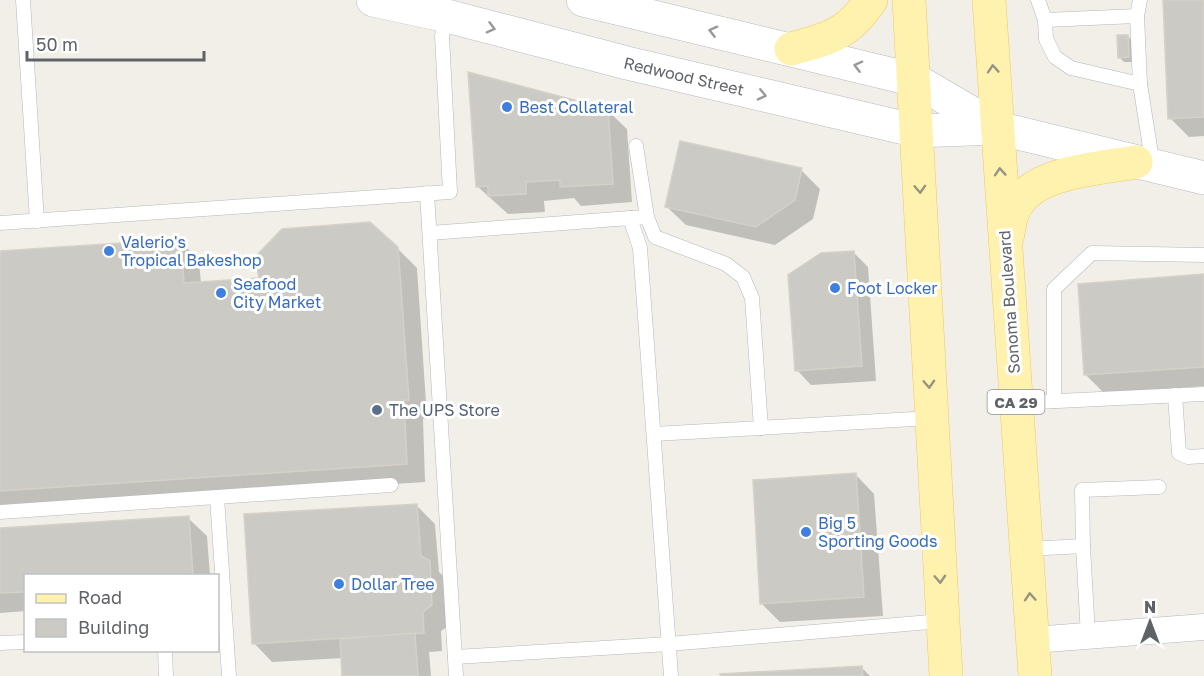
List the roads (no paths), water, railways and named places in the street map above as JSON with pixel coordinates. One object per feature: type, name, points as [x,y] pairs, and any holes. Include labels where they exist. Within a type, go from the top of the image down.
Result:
[{"type":"main road","name":"Redwood Street","points":[[373,0],[917,131],[997,128],[1204,178]]},
{"type":"main road","name":"Redwood Street","points":[[583,0],[656,9],[791,50],[915,80],[997,128]]},
{"type":"main road","points":[[791,50],[826,40],[845,29],[859,18],[871,0]]},
{"type":"main road","points":[[909,0],[946,676]]},
{"type":"main road","name":"Sonoma Boulevard","points":[[989,0],[1035,676]]},
{"type":"main road","points":[[1005,248],[1012,214],[1021,198],[1040,184],[1061,176],[1144,164]]},
{"type":"street","points":[[1033,640],[1204,627]]},
{"type":"lane","points":[[23,0],[37,221]]},
{"type":"lane","points":[[1038,0],[1045,20],[1046,39],[1055,57],[1071,68],[1140,84]]},
{"type":"lane","points":[[1140,0],[1137,16],[1144,164]]},
{"type":"lane","points":[[0,223],[450,192],[442,36],[447,16]]},
{"type":"lane","points":[[1045,20],[1137,16]]},
{"type":"lane","points":[[636,146],[647,217],[655,237],[726,264],[743,277],[752,298],[761,428]]},
{"type":"lane","points":[[427,193],[456,676]]},
{"type":"lane","points":[[430,233],[647,217]]},
{"type":"lane","points":[[630,218],[640,248],[671,676]]},
{"type":"lane","points":[[1054,401],[1054,289],[1092,253],[1204,255]]},
{"type":"lane","points":[[1016,403],[1204,394]]},
{"type":"lane","points":[[1175,395],[1179,453],[1188,457],[1204,456]]},
{"type":"lane","points":[[654,434],[931,418]]},
{"type":"lane","points":[[0,512],[391,484]]},
{"type":"lane","points":[[1088,636],[1082,490],[1159,487]]},
{"type":"lane","points":[[217,497],[229,676]]},
{"type":"lane","points":[[1027,549],[1083,546]]},
{"type":"lane","points":[[455,657],[669,644],[942,621]]},
{"type":"lane","points":[[0,643],[24,642]]},
{"type":"lane","points":[[165,652],[166,676]]},
{"type":"place","name":"Best Collateral","points":[[507,107]]},
{"type":"place","name":"Valerio's Tropical Bakeshop","points":[[109,251]]},
{"type":"place","name":"Foot Locker","points":[[835,288]]},
{"type":"place","name":"Seafood City Market","points":[[221,293]]},
{"type":"place","name":"The UPS Store","points":[[377,410]]},
{"type":"place","name":"Big 5 Sporting Goods","points":[[806,532]]},
{"type":"place","name":"Dollar Tree","points":[[339,584]]}]
